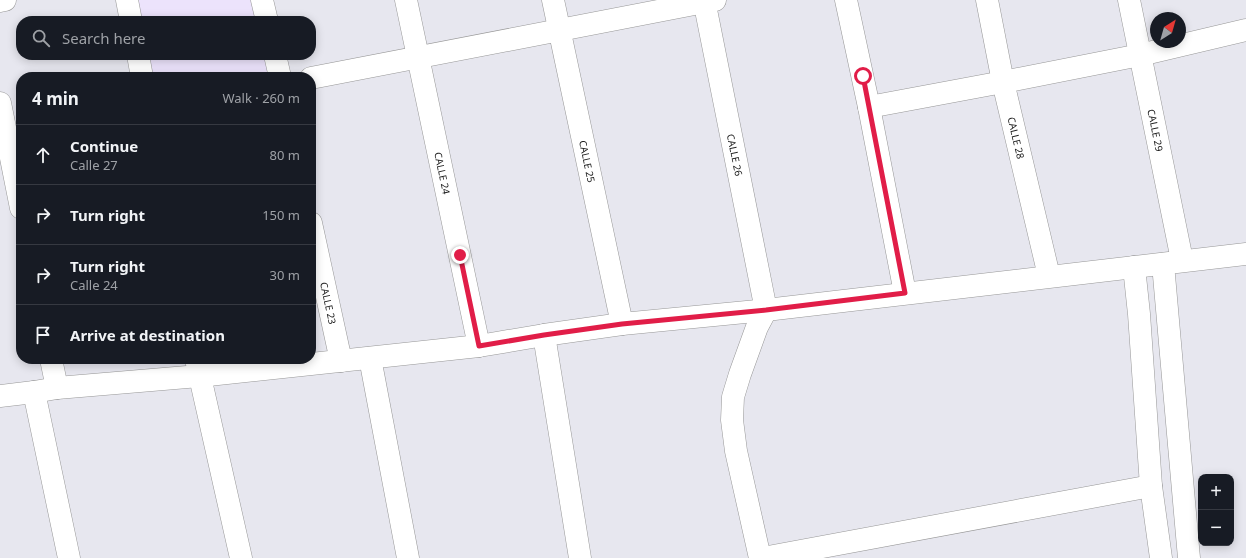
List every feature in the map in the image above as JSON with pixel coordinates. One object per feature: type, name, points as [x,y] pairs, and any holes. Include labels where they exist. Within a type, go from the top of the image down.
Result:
[{"type":"street","points":[[0,1],[6,0]]},
{"type":"street","points":[[127,0],[130,16]]},
{"type":"street","points":[[262,0],[266,16]]},
{"type":"street","name":"CALLE 24","points":[[406,0],[479,346]]},
{"type":"street","name":"CALLE 25","points":[[553,0],[622,324]]},
{"type":"street","points":[[846,0],[869,107],[905,293]]},
{"type":"street","name":"CALLE 28","points":[[987,0],[1003,82],[1048,276]]},
{"type":"street","name":"CALLE 29","points":[[1129,0],[1140,55],[1172,262],[1189,558]]},
{"type":"street","points":[[316,77],[418,59],[708,1]]},
{"type":"street","name":"CALLE 26","points":[[708,1],[766,310]]},
{"type":"street","points":[[869,107],[1140,55],[1246,30]]},
{"type":"street","points":[[139,60],[141,72]]},
{"type":"street","points":[[276,60],[279,72]]},
{"type":"street","points":[[0,103],[16,183]]},
{"type":"street","name":"CALLE 23","points":[[316,247],[340,361]]},
{"type":"street","points":[[316,362],[340,361],[479,346],[622,324],[766,310],[1246,254]]},
{"type":"street","points":[[1134,267],[1139,314],[1151,486],[1161,558]]},
{"type":"street","points":[[760,558],[736,451],[732,420],[734,397],[738,382],[748,350],[766,310]]},
{"type":"street","points":[[544,335],[580,558]]},
{"type":"street","points":[[370,358],[408,558]]},
{"type":"street","points":[[52,364],[57,388]]},
{"type":"street","points":[[0,396],[198,367],[269,364]]},
{"type":"street","points":[[198,367],[241,558]]},
{"type":"street","points":[[34,392],[69,558]]},
{"type":"street","points":[[763,558],[1151,486]]},
{"type":"shaded area","points":[[137,0],[254,0],[257,16],[140,16]]},
{"type":"shaded area","points":[[149,60],[266,60],[268,72],[152,72]]},
{"type":"route","points":[[460,255],[479,346],[622,324],[766,310],[905,293],[863,76]]}]
